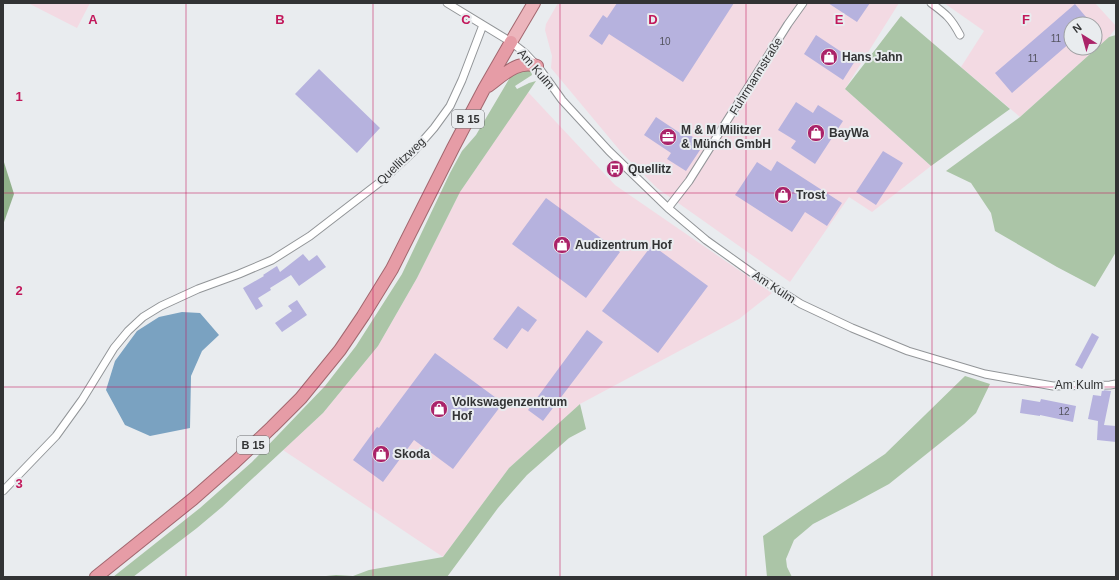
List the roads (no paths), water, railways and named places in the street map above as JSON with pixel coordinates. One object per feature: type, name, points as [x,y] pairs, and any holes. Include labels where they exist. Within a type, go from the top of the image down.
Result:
[{"type":"highway","name":"B 15","points":[[96,577],[193,499],[235,462],[301,398],[340,350],[392,269],[434,183],[511,42]]},
{"type":"highway","points":[[484,89],[516,66],[526,64],[537,66]]},
{"type":"main road","name":"B 15","points":[[511,42],[534,3]]},
{"type":"street","name":"Am Kulm","points":[[447,3],[511,42],[525,53],[537,66],[562,100],[608,151],[668,208],[706,240],[755,275],[801,304],[852,328],[908,351],[985,374],[1053,386],[1116,384]]},
{"type":"street","name":"Fuhrmannstraße","points":[[668,208],[689,181],[788,24],[803,3]]},
{"type":"street","points":[[931,3],[944,12],[953,22],[960,35]]},
{"type":"street","name":"Quellitzweg","points":[[3,490],[56,436],[82,400],[114,348],[128,331],[143,317],[161,306],[198,289],[272,260],[310,236],[384,179],[413,152],[434,128],[450,106],[462,80],[483,25]]},
{"type":"water","points":[[182,312],[200,313],[219,335],[202,351],[191,376],[190,428],[150,436],[125,425],[106,390],[115,361],[137,331],[159,317]]},
{"type":"place","name":"Hans Jahn","points":[[829,57]]},
{"type":"place","name":"BayWa","points":[[816,133]]},
{"type":"place","name":"M & M Militzer & Münch GmbH","points":[[668,137]]},
{"type":"place","name":"Quellitz","points":[[615,169]]},
{"type":"place","name":"Trost","points":[[783,195]]},
{"type":"place","name":"Audizentrum Hof","points":[[562,245]]},
{"type":"place","name":"Volkswagenzentrum Hof","points":[[439,409]]},
{"type":"place","name":"Skoda","points":[[381,454]]}]
